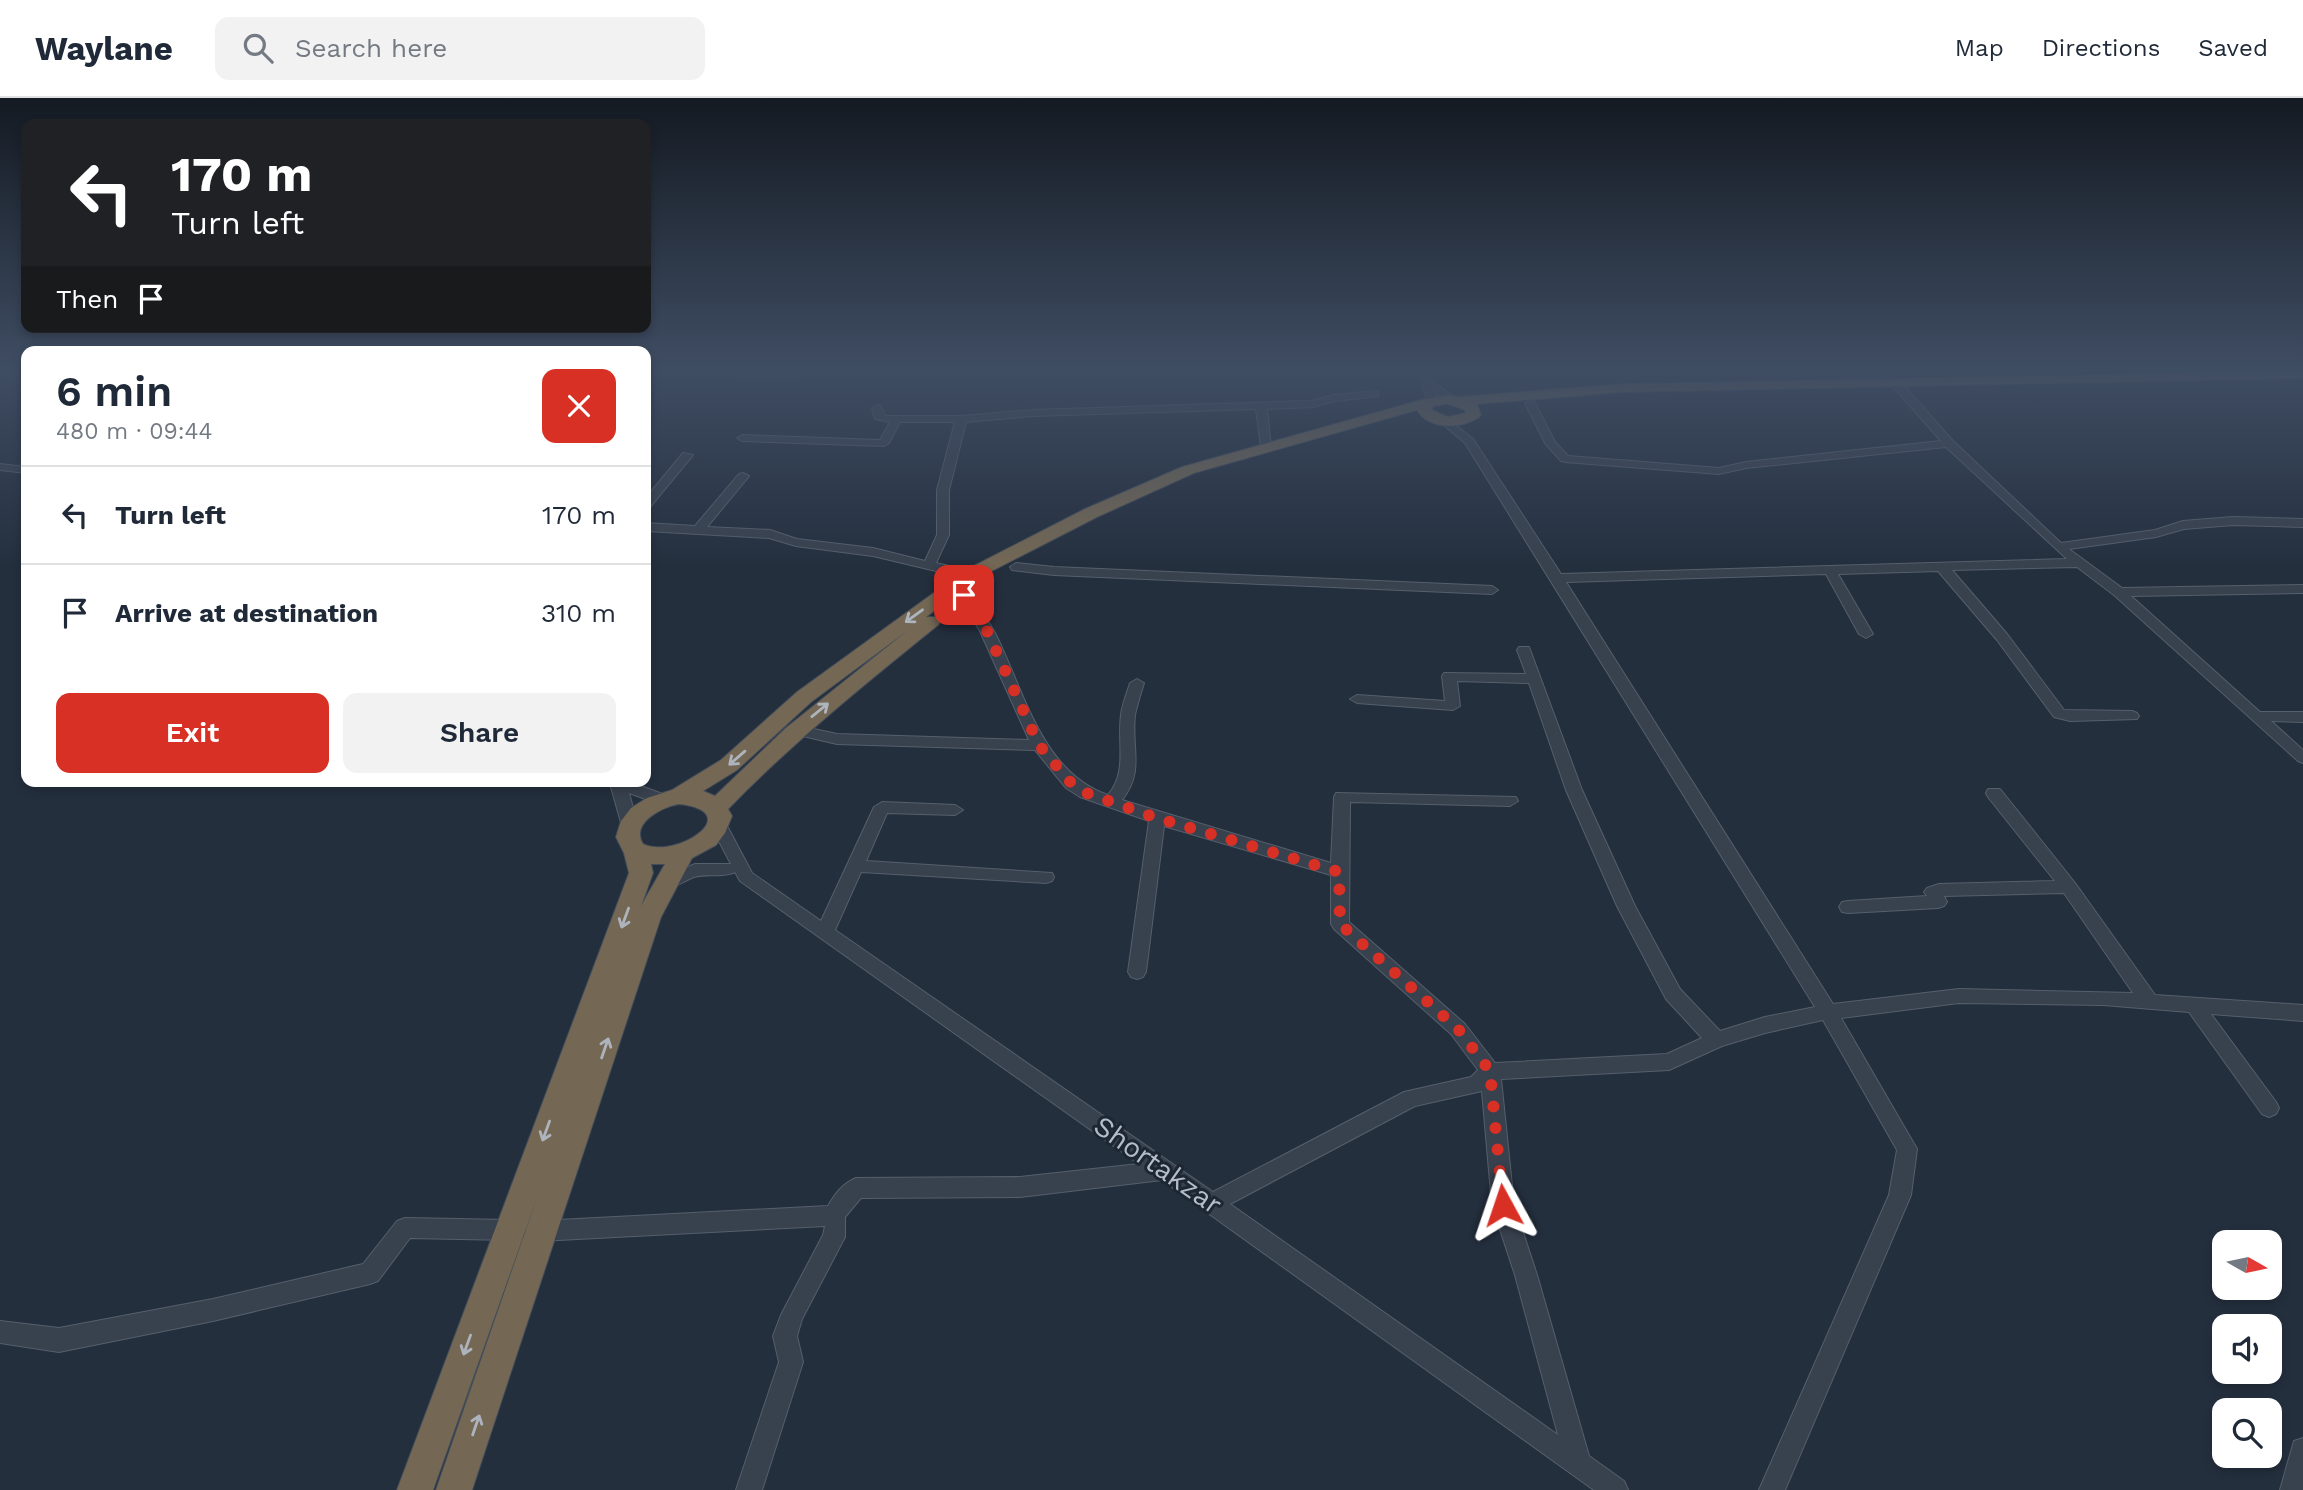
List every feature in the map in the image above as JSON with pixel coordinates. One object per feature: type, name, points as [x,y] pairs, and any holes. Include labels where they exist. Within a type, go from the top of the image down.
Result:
[{"type":"highway","points":[[415,1490],[641,873],[633,840],[647,807],[670,798],[729,765],[804,698],[970,575],[1091,513],[1188,470],[1309,436]]},
{"type":"highway","points":[[633,840],[666,857],[687,852],[712,836],[718,817],[761,760],[964,595],[1101,521],[1200,478],[1352,436]]},
{"type":"highway","points":[[670,798],[695,796],[708,800],[718,817]]},
{"type":"highway","points":[[454,1490],[648,917],[687,852]]},
{"type":"street","points":[[742,438],[884,443],[888,436]]},
{"type":"street","points":[[929,565],[943,535],[943,491],[957,436]]},
{"type":"street","points":[[1265,436],[1266,447]]},
{"type":"street","points":[[1463,436],[1558,578],[1828,1012],[1907,1149],[1900,1195],[1772,1490]]},
{"type":"street","points":[[1468,436],[1469,441]]},
{"type":"street","points":[[1547,436],[1556,452],[1572,461],[1632,462],[1719,471],[1746,465],[1949,443]]},
{"type":"street","points":[[1942,436],[2058,547],[2076,563],[2119,592],[2303,758]]},
{"type":"street","points":[[651,499],[687,455]]},
{"type":"street","points":[[0,467],[21,469]]},
{"type":"street","points":[[699,529],[743,476]]},
{"type":"street","points":[[2058,547],[2156,533],[2183,525],[2233,522],[2303,523]]},
{"type":"street","points":[[651,527],[771,534],[796,542],[873,552],[970,575]]},
{"type":"street","points":[[1558,578],[2076,563]]},
{"type":"street","points":[[1942,566],[2002,638],[2059,713],[2070,716],[2132,716]]},
{"type":"street","points":[[1016,567],[1492,590]]},
{"type":"street","points":[[1830,570],[1866,634]]},
{"type":"street","points":[[2119,592],[2303,589]]},
{"type":"street","points":[[964,595],[987,631],[1039,745],[1072,784],[1111,802],[1157,818],[1339,872]]},
{"type":"street","points":[[1524,650],[1574,790],[1626,906],[1673,994],[1716,1040]]},
{"type":"street","points":[[1357,699],[1453,706],[1449,676],[1535,680]]},
{"type":"street","points":[[1111,802],[1125,785],[1129,764],[1128,715],[1137,683]]},
{"type":"street","points":[[2256,716],[2303,717]]},
{"type":"street","points":[[795,730],[850,740],[1039,745]]},
{"type":"street","points":[[617,787],[633,840]]},
{"type":"street","points":[[628,787],[670,798]]},
{"type":"street","points":[[1994,793],[2069,887],[2151,1002]]},
{"type":"street","points":[[1510,801],[1342,797],[1340,924],[1458,1029],[1490,1071],[1503,1205],[1526,1275],[1579,1465]]},
{"type":"street","points":[[825,932],[882,807],[955,810]]},
{"type":"street","name":"Shortakzar","points":[[718,817],[737,873],[1212,1203],[1615,1490]]},
{"type":"street","points":[[1137,972],[1157,818]]},
{"type":"street","points":[[687,852],[737,873]]},
{"type":"street","points":[[855,866],[1046,877]]},
{"type":"street","points":[[667,883],[695,870],[737,873]]},
{"type":"street","points":[[1848,906],[1938,902],[1933,892],[1939,890],[2069,887]]},
{"type":"street","points":[[1212,1203],[1410,1098],[1477,1084],[1490,1071],[1668,1062],[1716,1040],[1765,1025],[1828,1012],[1959,996],[2103,998],[2303,1013]]},
{"type":"street","points":[[2194,1006],[2269,1108]]},
{"type":"street","points":[[749,1490],[791,1362],[785,1336],[792,1315],[834,1237],[834,1216],[843,1200],[856,1188],[1020,1187],[1165,1170]]},
{"type":"street","points":[[0,1332],[59,1340],[214,1310],[370,1273],[405,1228],[543,1231],[834,1216]]},
{"type":"street","points":[[2292,1490],[2303,1450]]},
{"type":"route","points":[[964,595],[987,631],[1039,745],[1072,784],[1086,793],[1157,818],[1339,872],[1340,924],[1458,1029],[1490,1071],[1503,1205]]}]
